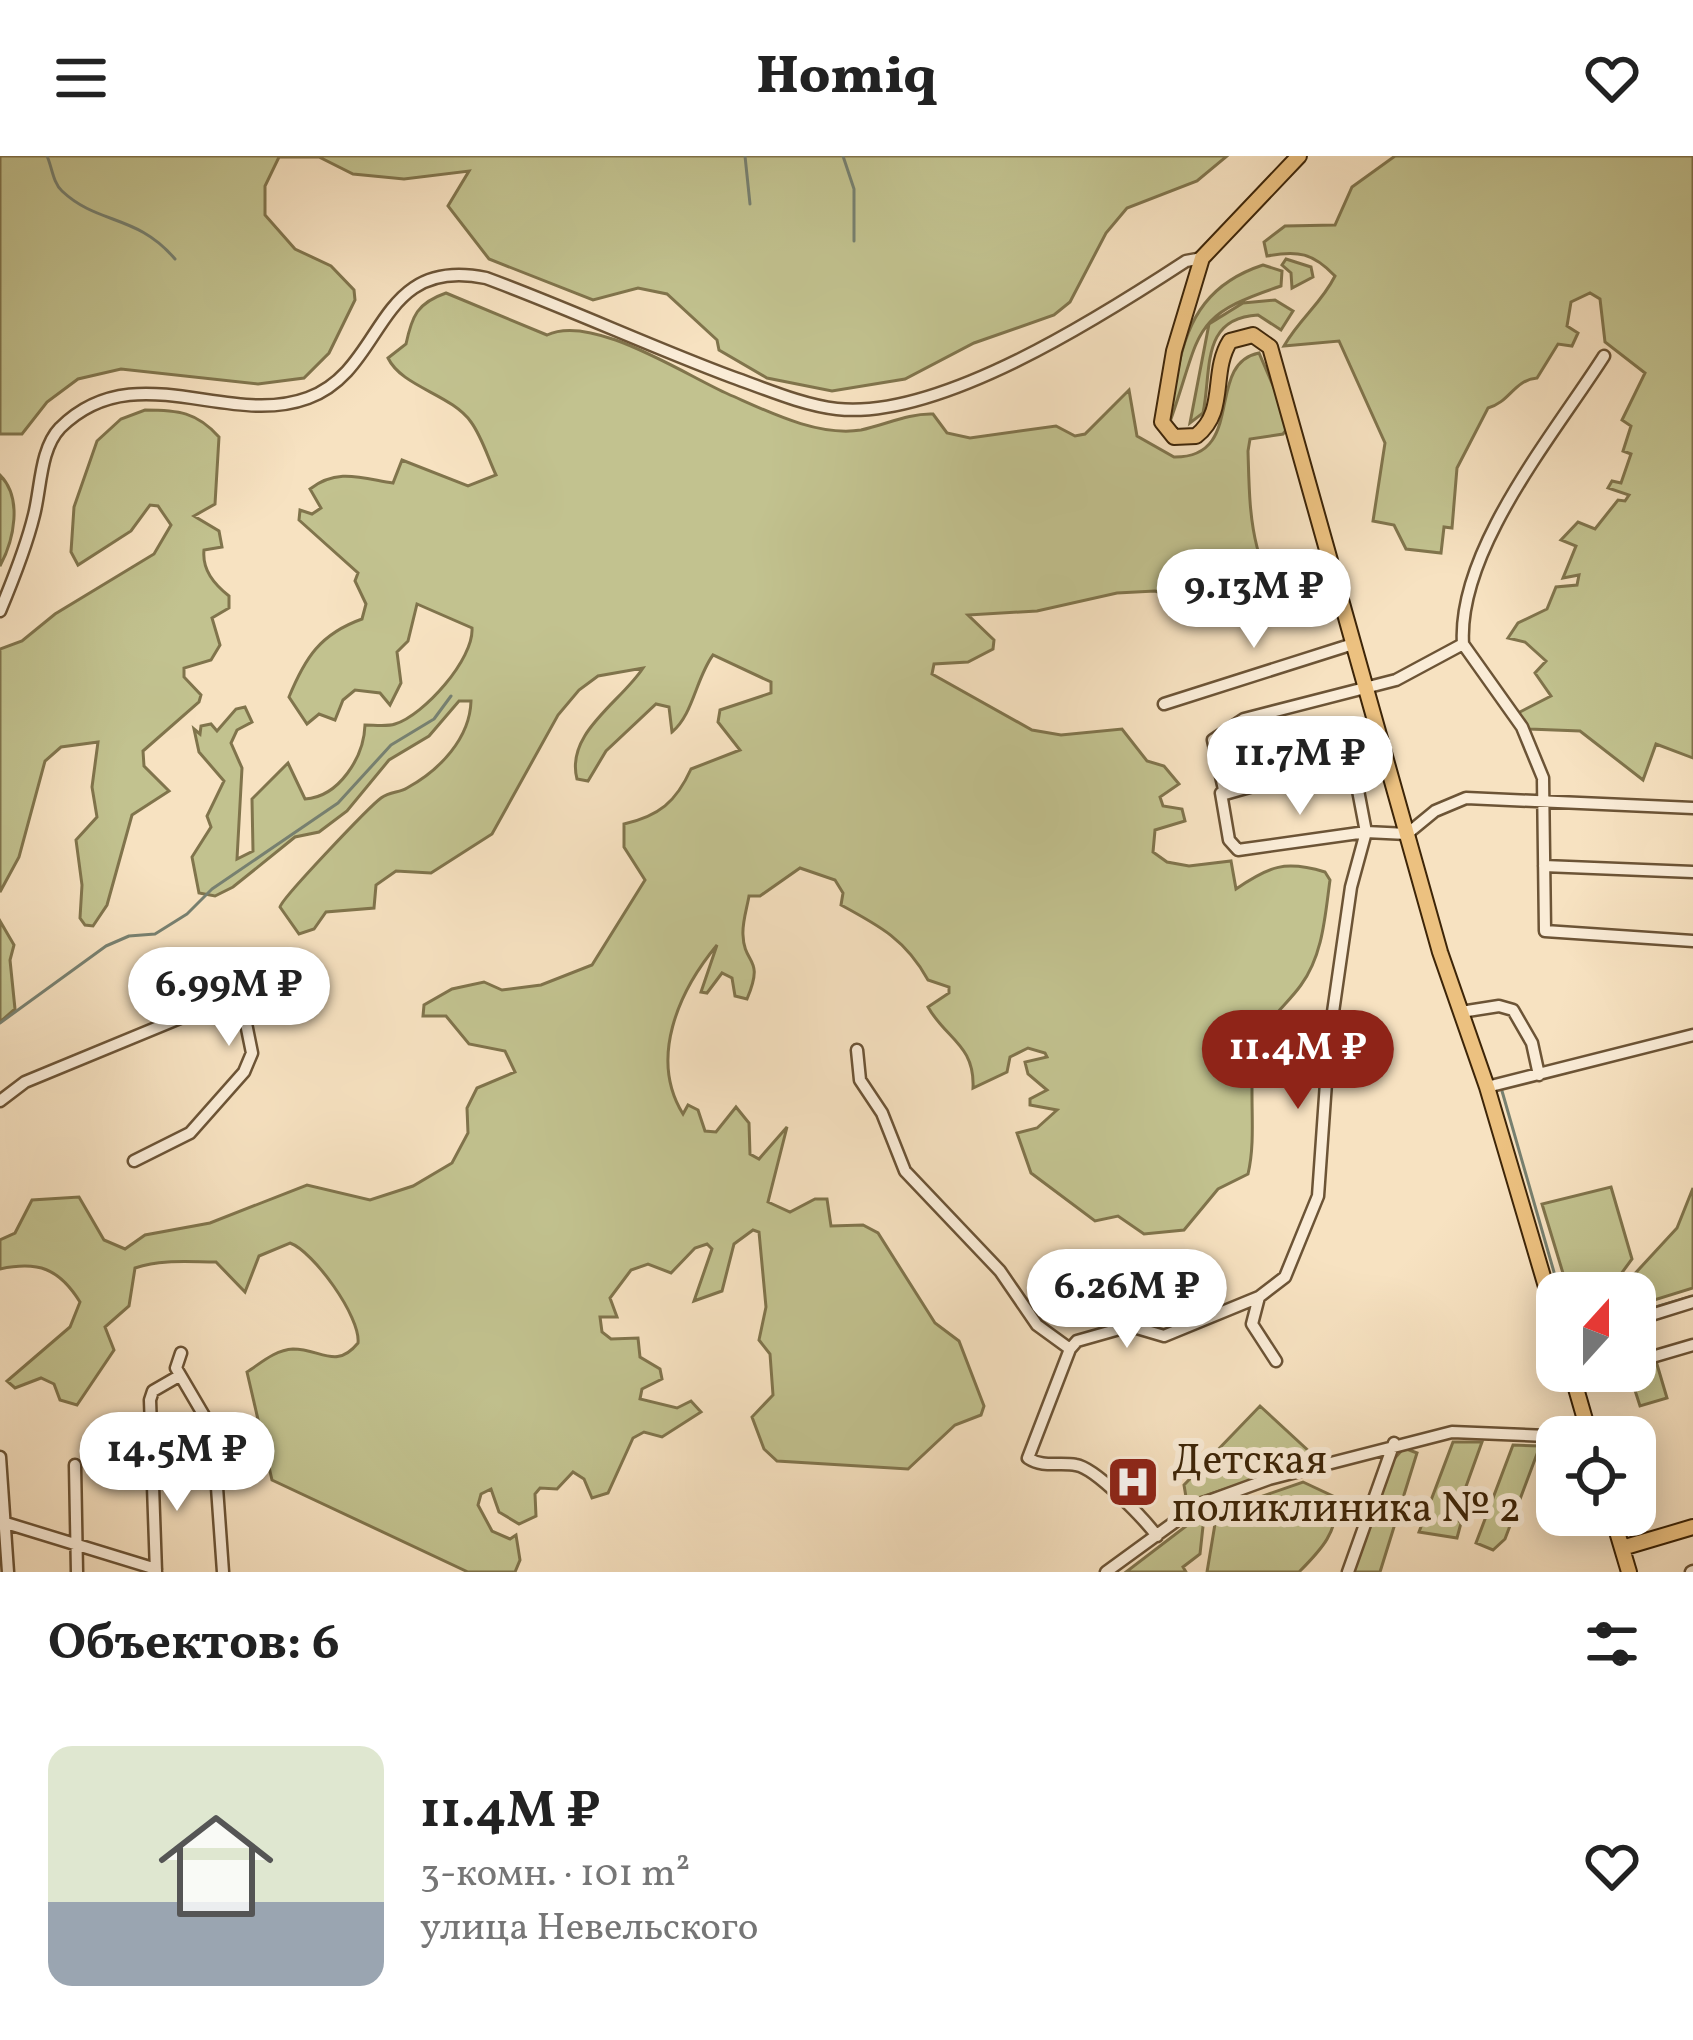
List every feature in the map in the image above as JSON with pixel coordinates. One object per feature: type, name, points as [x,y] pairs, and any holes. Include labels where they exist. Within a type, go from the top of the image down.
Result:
[{"type":"main road","points":[[1299,156],[1202,258],[1161,410],[1171,435],[1196,436],[1210,424],[1223,352],[1241,335],[1265,341],[1281,373],[1364,686],[1542,1272]]},
{"type":"main road","points":[[1622,1548],[1693,1527]]},
{"type":"main road","points":[[1618,1536],[1629,1572]]},
{"type":"street","points":[[0,611],[34,516],[50,442],[76,416],[102,400],[132,392],[279,404],[310,398],[353,360],[412,286],[445,274],[486,278],[782,395],[836,409],[882,409],[935,393],[1035,350],[1101,316],[1186,261],[1202,258]]},
{"type":"street","points":[[1604,356],[1495,530],[1470,587],[1463,644],[1527,737],[1546,801],[1543,926],[1550,934],[1693,941]]},
{"type":"street","points":[[1164,704],[1353,644]]},
{"type":"street","points":[[1463,644],[1421,670],[1244,719],[1215,735],[1229,840],[1238,850],[1366,832],[1407,834],[1435,811],[1466,798],[1693,808]]},
{"type":"street","points":[[1221,793],[1383,749]]},
{"type":"street","points":[[1157,1536],[1136,1510],[1081,1465],[1037,1464],[1028,1458],[1070,1349],[1078,1341],[1130,1326],[1164,1336],[1259,1298],[1285,1277],[1318,1196],[1329,1040],[1351,887],[1366,832],[1352,759]]},
{"type":"street","points":[[1544,866],[1693,872]]},
{"type":"street","points":[[0,1101],[25,1082],[260,985]]},
{"type":"street","points":[[134,1161],[190,1133],[244,1072],[252,1053],[240,994]]},
{"type":"street","points":[[1461,1012],[1498,1006],[1513,1010],[1532,1043],[1539,1075]]},
{"type":"street","points":[[1487,1087],[1693,1035]]},
{"type":"street","points":[[857,1050],[860,1080],[882,1113],[905,1171],[1000,1271],[1036,1325],[1070,1349]]},
{"type":"street","points":[[1259,1298],[1252,1324],[1276,1361]]},
{"type":"street","points":[[1656,1313],[1693,1302]]},
{"type":"street","points":[[1656,1356],[1693,1346]]},
{"type":"street","points":[[181,1353],[179,1376],[213,1431],[223,1572]]},
{"type":"street","points":[[6,1523],[156,1571],[150,1400],[153,1391],[179,1376]]},
{"type":"street","points":[[1106,1572],[1209,1499],[1394,1443],[1480,1430],[1536,1434]]},
{"type":"street","points":[[1348,1572],[1394,1443]]},
{"type":"street","points":[[0,1457],[8,1572]]},
{"type":"street","points":[[75,1466],[77,1572]]},
{"type":"green space","points":[[0,156],[1227,156],[1197,181],[1127,208],[1106,233],[1070,302],[1054,315],[974,343],[905,379],[832,391],[767,378],[719,350],[717,340],[667,294],[638,288],[593,300],[489,259],[448,206],[469,171],[404,179],[353,174],[319,157],[279,157],[265,186],[265,215],[295,249],[331,266],[354,290],[355,300],[329,353],[304,378],[258,384],[121,369],[78,379],[47,402],[22,434],[0,434]]},
{"type":"green space","points":[[1395,156],[1693,156],[1693,758],[1656,744],[1643,780],[1580,731],[1529,729],[1518,713],[1551,696],[1535,673],[1546,661],[1525,642],[1508,638],[1518,623],[1547,609],[1556,587],[1577,585],[1579,575],[1563,578],[1576,546],[1561,540],[1578,522],[1595,529],[1618,500],[1625,501],[1629,495],[1608,488],[1612,481],[1621,483],[1631,454],[1623,451],[1631,426],[1622,420],[1645,373],[1605,342],[1600,299],[1590,293],[1571,302],[1567,326],[1578,333],[1572,346],[1558,344],[1537,378],[1488,408],[1457,468],[1452,528],[1444,527],[1441,553],[1406,549],[1394,525],[1373,521],[1385,443],[1339,341],[1284,346],[1335,276],[1304,255],[1267,256],[1264,242],[1285,226],[1335,225],[1352,187]]},
{"type":"green space","points":[[1286,259],[1311,267],[1313,277],[1292,288],[1291,273],[1282,265]]},
{"type":"green space","points":[[1263,265],[1282,271],[1281,286],[1214,318],[1196,345],[1172,416],[1182,350],[1196,317],[1216,291]]},
{"type":"green space","points":[[446,293],[547,335],[566,330],[613,339],[759,408],[827,430],[861,430],[933,414],[947,433],[970,438],[1056,426],[1075,436],[1085,434],[1129,390],[1137,436],[1174,457],[1196,453],[1210,443],[1233,374],[1243,361],[1259,353],[1290,425],[1283,434],[1250,439],[1248,451],[1254,535],[1277,611],[1228,615],[1155,591],[1117,593],[1037,611],[968,615],[994,640],[993,649],[968,662],[934,664],[932,674],[1032,730],[1061,735],[1122,729],[1147,761],[1164,766],[1179,784],[1160,797],[1163,806],[1182,809],[1185,821],[1155,830],[1153,852],[1167,862],[1189,866],[1231,861],[1236,889],[1269,870],[1288,866],[1325,872],[1330,880],[1314,961],[1257,1045],[1248,1174],[1218,1189],[1184,1230],[1144,1234],[1118,1216],[1095,1221],[1031,1173],[1017,1133],[1037,1128],[1057,1110],[1030,1105],[1030,1099],[1047,1090],[1028,1074],[1025,1062],[1047,1057],[1045,1053],[1028,1048],[1010,1057],[1007,1072],[973,1088],[964,1052],[928,1007],[949,993],[949,987],[928,980],[891,935],[841,905],[843,893],[835,880],[800,868],[760,896],[749,896],[743,935],[754,975],[747,999],[735,996],[732,978],[722,973],[707,993],[701,992],[717,945],[690,984],[673,1026],[668,1071],[673,1093],[683,1114],[688,1105],[698,1110],[705,1131],[716,1132],[736,1107],[749,1123],[750,1154],[759,1159],[787,1127],[768,1202],[790,1212],[815,1199],[827,1199],[831,1226],[863,1225],[878,1233],[935,1323],[959,1341],[984,1406],[981,1415],[955,1425],[908,1469],[777,1461],[764,1449],[752,1417],[773,1395],[770,1354],[759,1340],[766,1307],[759,1232],[753,1230],[734,1244],[722,1291],[694,1301],[712,1249],[707,1244],[695,1248],[671,1273],[648,1264],[631,1270],[610,1298],[617,1317],[600,1317],[602,1332],[611,1339],[638,1338],[640,1357],[660,1369],[662,1379],[642,1389],[640,1399],[677,1408],[691,1401],[701,1412],[662,1437],[644,1432],[633,1438],[608,1493],[592,1498],[584,1479],[573,1472],[557,1489],[540,1488],[535,1494],[536,1516],[519,1524],[499,1512],[491,1489],[481,1494],[478,1505],[492,1531],[510,1539],[516,1535],[520,1560],[515,1572],[468,1572],[272,1480],[247,1372],[286,1350],[335,1357],[358,1343],[344,1302],[311,1258],[290,1243],[259,1256],[245,1292],[216,1262],[166,1262],[135,1268],[129,1306],[105,1327],[114,1350],[77,1405],[60,1400],[54,1384],[41,1378],[15,1388],[7,1381],[70,1327],[80,1302],[64,1281],[46,1270],[0,1269],[0,1240],[15,1233],[32,1200],[79,1197],[104,1240],[125,1249],[145,1235],[210,1223],[307,1185],[370,1200],[413,1186],[452,1163],[468,1133],[467,1108],[477,1088],[515,1072],[505,1051],[469,1044],[446,1016],[423,1016],[424,1005],[452,989],[484,982],[502,990],[541,985],[592,965],[645,880],[624,847],[624,824],[665,806],[691,769],[740,750],[718,722],[720,710],[771,693],[771,682],[713,655],[679,725],[672,732],[669,707],[656,704],[606,751],[588,781],[577,779],[579,747],[597,719],[643,668],[598,676],[558,715],[492,834],[431,873],[396,871],[376,885],[374,908],[326,912],[314,929],[299,934],[280,907],[284,900],[381,798],[419,781],[451,752],[469,715],[471,701],[459,701],[429,736],[389,760],[347,811],[319,832],[295,837],[233,887],[215,896],[199,893],[192,857],[211,827],[207,816],[224,781],[199,752],[194,729],[200,734],[201,726],[211,724],[217,731],[236,709],[245,707],[252,722],[237,730],[231,743],[242,768],[237,859],[253,851],[252,799],[288,763],[305,799],[329,791],[355,762],[365,725],[395,724],[420,710],[465,655],[472,628],[417,604],[408,641],[397,652],[401,683],[390,705],[380,693],[355,690],[343,700],[335,720],[319,714],[307,724],[289,697],[316,649],[335,632],[362,619],[366,604],[355,581],[358,573],[299,520],[300,510],[312,514],[321,508],[310,489],[340,477],[393,483],[402,460],[468,486],[496,475],[478,434],[462,412],[404,376],[388,358],[406,344],[422,306]]},
{"type":"green space","points":[[1275,300],[1293,311],[1281,330],[1258,315],[1239,318],[1217,336],[1203,413],[1190,423],[1209,324],[1243,303]]},
{"type":"green space","points":[[145,410],[186,414],[219,437],[215,504],[194,516],[219,531],[222,547],[204,550],[204,557],[210,576],[229,596],[229,608],[212,618],[220,645],[211,660],[184,668],[184,677],[201,695],[199,702],[143,751],[144,766],[169,791],[132,815],[107,905],[93,926],[80,918],[82,885],[76,840],[97,817],[92,787],[98,742],[61,747],[45,761],[19,857],[0,892],[0,649],[22,641],[55,614],[154,554],[171,525],[158,506],[150,505],[131,531],[78,565],[71,552],[74,507],[97,441],[121,419]]},
{"type":"green space","points":[[0,475],[12,495],[14,519],[0,566]]},
{"type":"green space","points":[[0,921],[14,945],[10,960],[15,1009],[0,1022]]},
{"type":"green space","points":[[1611,1187],[1632,1259],[1622,1272],[1563,1272],[1542,1204]]},
{"type":"green space","points":[[1693,1188],[1693,1288],[1656,1299],[1656,1272],[1636,1272],[1677,1228]]},
{"type":"green space","points":[[1656,1361],[1667,1398],[1640,1406],[1636,1392],[1656,1392]]},
{"type":"green space","points":[[1260,1406],[1312,1454],[1308,1462],[1192,1500],[1186,1497],[1184,1485]]},
{"type":"green space","points":[[1453,1442],[1482,1442],[1455,1517],[1461,1523],[1457,1538],[1419,1532]]},
{"type":"green space","points":[[1513,1445],[1536,1446],[1505,1539],[1493,1550],[1476,1543]]},
{"type":"green space","points":[[1404,1448],[1417,1453],[1380,1572],[1353,1572],[1393,1460]]},
{"type":"green space","points":[[1303,1482],[1337,1498],[1337,1510],[1327,1539],[1299,1572],[1207,1572],[1217,1512]]},
{"type":"green space","points":[[1204,1517],[1200,1554],[1183,1567],[1186,1572],[1126,1572]]},
{"type":"waterway","points":[[47,156],[62,191],[90,210],[146,234],[175,259]]},
{"type":"waterway","points":[[745,156],[750,204]]},
{"type":"waterway","points":[[843,156],[854,189],[854,241]]},
{"type":"waterway","points":[[0,1023],[106,946],[129,936],[155,934],[187,914],[212,889],[338,803],[391,745],[434,719],[451,696]]},
{"type":"waterway","points":[[1502,1091],[1554,1272]]},
{"type":"waterway","points":[[1656,1307],[1693,1296]]},
{"type":"place","name":"Детская поликлиника № 2","points":[[1133,1482]]}]
